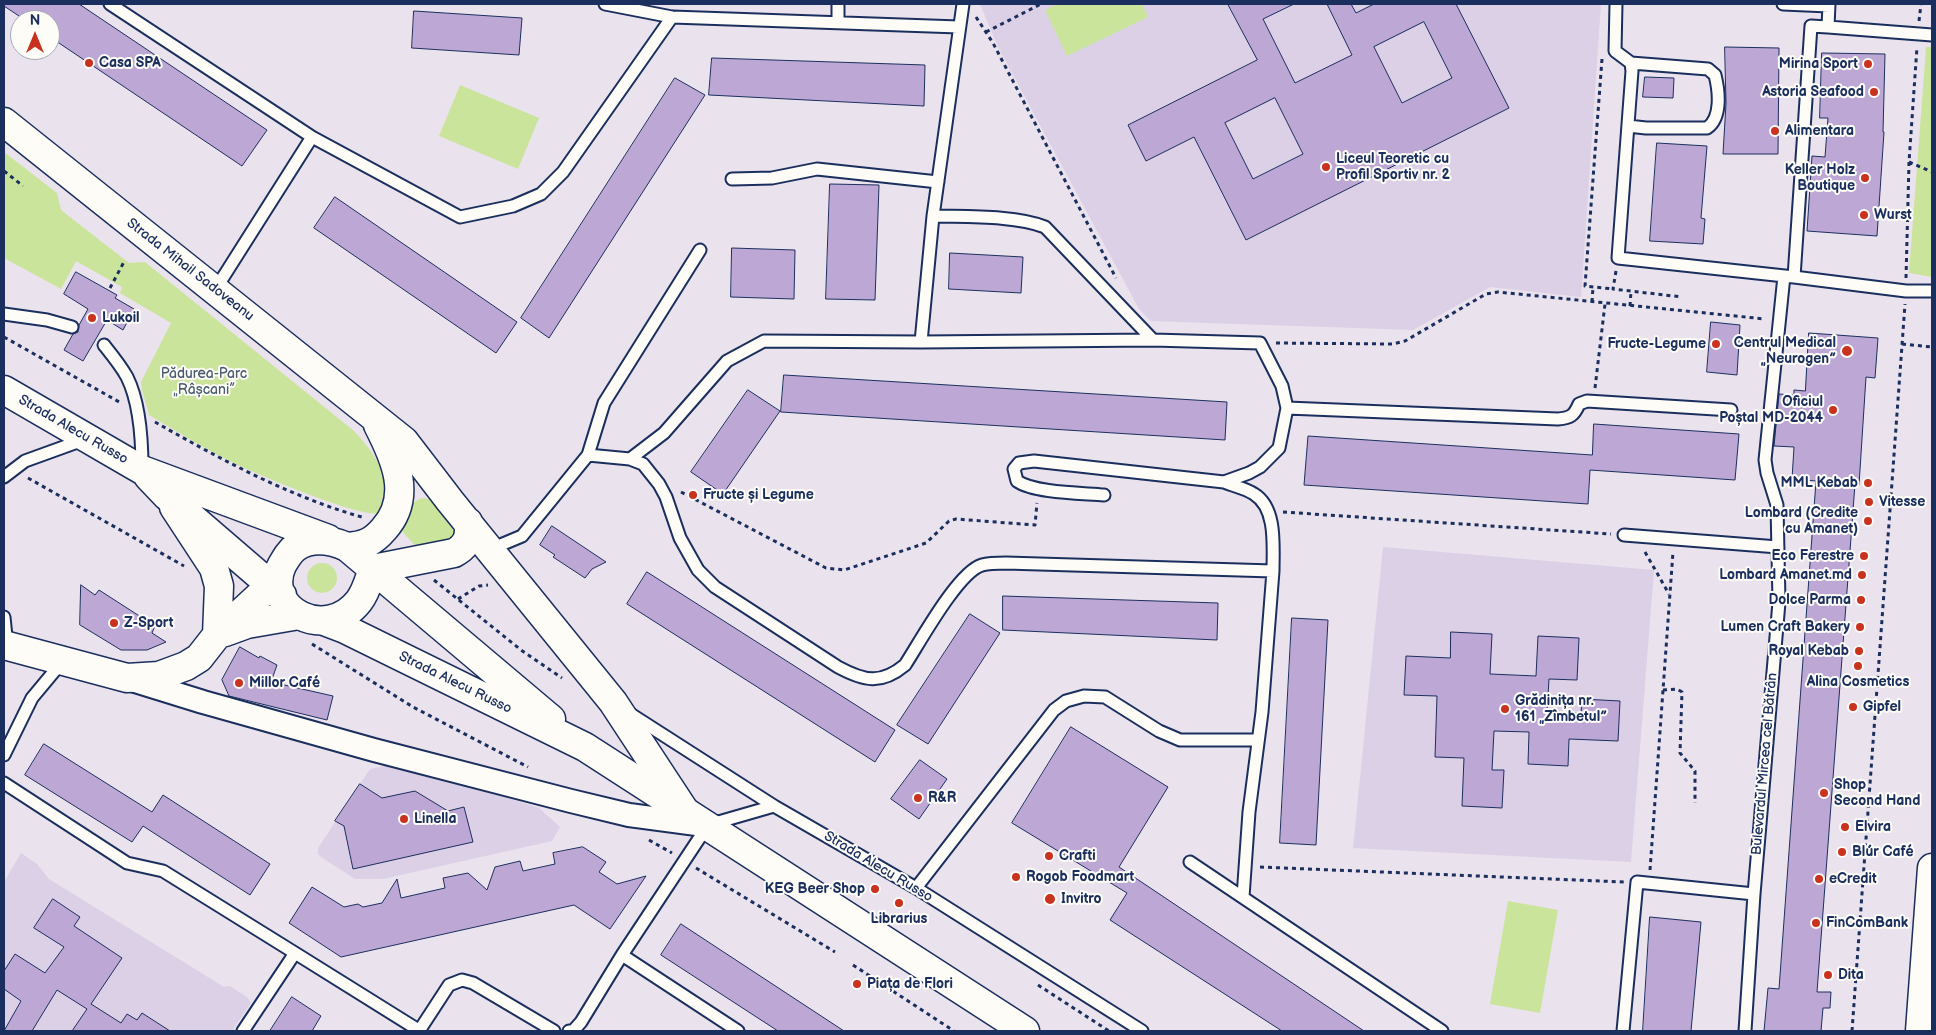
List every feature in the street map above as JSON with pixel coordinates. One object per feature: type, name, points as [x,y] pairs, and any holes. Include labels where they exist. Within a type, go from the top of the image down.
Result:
[{"type":"main road","name":"Strada Mihail Sadoveanu","points":[[4,122],[375,419],[404,440],[450,501],[491,549],[613,702],[684,810]]},
{"type":"main road","name":"Strada Alecu Russo","points":[[4,390],[142,470],[341,544]]},
{"type":"main road","name":"Strada Mihail Sadoveanu","points":[[341,544],[362,546],[375,540],[388,525],[399,503],[399,482],[392,453],[375,419]]},
{"type":"main road","name":"Strada Alecu Russo","points":[[142,470],[167,496],[291,597],[345,629],[585,747],[1025,1031]]},
{"type":"main road","points":[[399,503],[409,494],[419,489],[427,488],[450,501]]},
{"type":"main road","points":[[167,496],[214,568],[219,586],[217,635]]},
{"type":"main road","points":[[454,553],[466,543],[469,536],[468,522]]},
{"type":"main road","points":[[291,597],[286,557],[295,548],[307,541],[320,540],[341,544],[373,569],[454,553],[491,549]]},
{"type":"main road","name":"Strada Alecu Russo","points":[[373,569],[585,747]]},
{"type":"main road","points":[[291,597],[337,618],[350,610],[360,600],[373,569]]},
{"type":"main road","points":[[217,635],[247,624],[291,597]]},
{"type":"main road","points":[[5,645],[126,678],[159,676],[186,666],[199,658],[217,635],[291,597]]},
{"type":"main road","points":[[1920,1031],[1932,868]]},
{"type":"street","points":[[126,678],[288,726],[571,801],[629,815],[708,825]]},
{"type":"lane","points":[[605,4],[672,17],[960,27]]},
{"type":"lane","points":[[838,4],[838,22]]},
{"type":"lane","points":[[920,342],[933,216],[963,4]]},
{"type":"lane","points":[[1616,4],[1614,50],[1630,63],[1708,69],[1715,76],[1718,90],[1716,119],[1707,128],[1646,128],[1628,126]]},
{"type":"lane","points":[[1783,4],[1829,5],[1828,26],[1932,35]]},
{"type":"lane","points":[[114,5],[312,137],[460,217],[513,206],[541,194],[563,172],[672,17]]},
{"type":"lane","name":"Bulevardul Mircea cel Bătrân","points":[[1745,1031],[1754,894],[1779,602],[1777,505],[1765,460],[1780,320],[1789,276],[1811,26],[1828,26]]},
{"type":"lane","points":[[1630,63],[1632,71],[1618,258],[1789,276],[1906,292],[1932,292]]},
{"type":"lane","points":[[215,290],[312,137]]},
{"type":"lane","points":[[732,180],[772,178],[817,169],[938,182]]},
{"type":"lane","points":[[933,216],[1017,220],[1033,222],[1045,228],[1153,340]]},
{"type":"lane","points":[[491,549],[522,536],[588,455],[604,403],[700,250]]},
{"type":"lane","points":[[4,314],[47,320],[72,327]]},
{"type":"lane","points":[[630,459],[664,432],[727,361],[764,341],[1153,340],[1260,343],[1282,386],[1287,408],[1279,448],[1260,467],[1249,474],[1224,482]]},
{"type":"lane","points":[[104,345],[127,377],[138,413],[142,442],[142,470]]},
{"type":"lane","points":[[1287,408],[1558,419],[1574,415],[1583,402],[1731,410]]},
{"type":"lane","points":[[8,473],[31,458],[88,438]]},
{"type":"lane","points":[[588,455],[630,459],[643,464],[659,484],[666,497],[680,538],[689,556],[698,570],[715,587],[838,667],[852,675],[868,679],[879,679],[894,674],[904,665],[956,587],[967,574],[982,565],[1006,563],[1273,571]]},
{"type":"lane","points":[[1104,495],[1039,489],[1022,485],[1017,481],[1014,469],[1019,463],[1034,461],[1224,482],[1253,493],[1266,504],[1270,519],[1273,571],[1258,740],[1244,866],[1243,897]]},
{"type":"lane","points":[[1630,536],[1778,547]]},
{"type":"lane","points":[[4,617],[5,645]]},
{"type":"lane","points":[[4,755],[32,698],[64,660]]},
{"type":"lane","points":[[916,888],[1054,710],[1066,701],[1084,696],[1105,697],[1159,731],[1180,740],[1258,740]]},
{"type":"lane","name":"Strada Alecu Russo","points":[[613,702],[774,806],[916,888],[1142,1031]]},
{"type":"lane","points":[[4,782],[126,863],[163,870],[419,1031],[449,985],[462,980],[473,983],[554,1031]]},
{"type":"lane","points":[[572,1031],[581,1022],[622,955],[708,825],[774,806]]},
{"type":"lane","points":[[1190,862],[1442,1031]]},
{"type":"lane","points":[[1623,1031],[1643,883],[1754,894]]},
{"type":"lane","points":[[243,1031],[295,953]]},
{"type":"lane","points":[[622,955],[738,1031]]},
{"type":"path","points":[[986,32],[1041,4]]},
{"type":"path","points":[[1852,1031],[1906,292],[1909,162],[1921,4]]},
{"type":"path","points":[[973,14],[986,32],[1118,282]]},
{"type":"path","points":[[1603,52],[1586,286],[1682,297]]},
{"type":"path","points":[[1909,162],[1932,172]]},
{"type":"path","points":[[4,171],[23,186]]},
{"type":"path","points":[[1613,288],[1618,258]]},
{"type":"path","points":[[110,288],[126,260]]},
{"type":"path","points":[[1592,302],[1593,287]]},
{"type":"path","points":[[1630,306],[1631,291]]},
{"type":"path","points":[[1260,343],[1392,344],[1405,341],[1486,294],[1498,292],[1780,320]]},
{"type":"path","points":[[1593,402],[1605,304]]},
{"type":"path","points":[[4,337],[232,465],[333,509],[368,519]]},
{"type":"path","points":[[1902,344],[1932,347]]},
{"type":"path","points":[[8,473],[184,566]]},
{"type":"path","points":[[659,484],[676,490],[826,568],[844,570],[926,543],[949,521],[956,519],[1035,525],[1039,489]]},
{"type":"path","points":[[1268,511],[1630,536],[1670,594]]},
{"type":"path","points":[[1244,866],[1643,883],[1663,690],[1674,539]]},
{"type":"path","points":[[458,599],[479,586],[493,586]]},
{"type":"path","points":[[1663,690],[1682,692],[1680,754],[1695,771],[1695,803]]},
{"type":"path","points":[[816,941],[834,952]]},
{"type":"path","points":[[853,965],[954,1031]]},
{"type":"shaded area","name":"Liceul Teoretic cu Profil Sportiv nr. 2","points":[[980,4],[1601,4],[1581,297],[1490,287],[1413,330],[1151,321],[1139,309],[998,47]]},
{"type":"shaded area","name":"Grădinița nr. 161 „Zîmbetul”","points":[[1383,547],[1654,570],[1631,862],[1353,848]]},
{"type":"shaded area","points":[[397,763],[539,808],[560,827],[552,841],[383,879],[355,879],[321,857],[318,854],[318,848],[370,769]]},
{"type":"shaded area","points":[[21,853],[37,864],[49,879],[224,987],[230,986],[247,997],[251,1003],[232,1031],[4,1031],[4,882]]},
{"type":"green space","points":[[1058,4],[1142,4],[1148,17],[1067,56],[1045,10]]},
{"type":"green space","points":[[1926,47],[1932,47],[1932,277],[1909,273]]},
{"type":"green space","points":[[460,85],[539,118],[518,169],[439,136]]},
{"type":"green space","name":"Pădurea-Parc „Râșcani”","points":[[4,152],[57,193],[61,210],[129,263],[145,262],[354,431],[376,459],[383,478],[384,489],[378,513],[368,513],[332,503],[266,477],[216,454],[149,415],[141,382],[171,323],[120,293],[122,287],[76,261],[61,289],[4,258]]},
{"type":"green space","points":[[423,498],[436,502],[441,507],[461,536],[420,551],[399,528],[410,506]]},
{"type":"green space","points":[[322,563],[333,567],[337,578],[333,589],[322,593],[311,589],[307,578],[311,567]]},
{"type":"green space","points":[[1508,901],[1558,910],[1540,1013],[1490,1004]]},
{"type":"building","points":[[4,4],[79,4],[267,130],[242,166],[60,44],[60,10],[10,10]]},
{"type":"building","points":[[1228,4],[1294,4],[1263,19],[1295,83],[1352,55],[1327,4],[1351,4],[1356,13],[1374,4],[1456,4],[1509,108],[1246,240],[1194,137],[1146,161],[1128,125],[1257,60]],"holes":[[[1424,22],[1452,78],[1402,103],[1374,47]],[[1275,98],[1303,154],[1253,179],[1225,123]]]},
{"type":"building","points":[[414,11],[522,18],[519,55],[412,48]]},
{"type":"building","points":[[1725,47],[1779,48],[1778,154],[1723,154],[1726,104]]},
{"type":"building","points":[[1822,53],[1885,54],[1884,132],[1877,236],[1807,231],[1812,156],[1825,157],[1828,118],[1820,118]]},
{"type":"building","points":[[712,58],[925,65],[924,106],[709,95]]},
{"type":"building","points":[[1645,77],[1674,78],[1673,98],[1643,97]]},
{"type":"building","points":[[675,78],[705,95],[549,338],[521,318]]},
{"type":"building","points":[[1657,143],[1707,146],[1701,218],[1705,219],[1703,244],[1650,241]]},
{"type":"building","points":[[830,184],[879,185],[875,300],[826,299]]},
{"type":"building","points":[[335,197],[517,322],[496,353],[314,228]]},
{"type":"building","points":[[732,248],[795,250],[794,299],[731,297]]},
{"type":"building","points":[[950,253],[1023,257],[1021,293],[949,289]]},
{"type":"building","points":[[76,272],[117,295],[115,298],[134,309],[123,330],[107,320],[83,361],[64,350],[73,334],[78,332],[79,325],[88,309],[64,294]]},
{"type":"building","points":[[1711,322],[1740,325],[1737,375],[1707,372]]},
{"type":"building","points":[[1809,333],[1878,338],[1875,378],[1866,377],[1859,485],[1855,484],[1817,992],[1831,992],[1830,1008],[1823,1008],[1821,1031],[1764,1031],[1768,988],[1779,989],[1816,481],[1792,479],[1794,447],[1774,446],[1779,394],[1794,395],[1794,390],[1805,391]]},
{"type":"building","points":[[784,375],[1227,402],[1225,440],[781,412]]},
{"type":"building","points":[[748,390],[780,411],[723,494],[691,472]]},
{"type":"building","points":[[1594,424],[1739,434],[1735,480],[1590,470],[1588,504],[1304,485],[1308,436],[1592,455]]},
{"type":"building","points":[[552,526],[606,562],[592,569],[585,578],[553,557],[555,555],[540,545]]},
{"type":"building","points":[[647,572],[895,730],[875,762],[627,604]]},
{"type":"building","points":[[81,585],[95,595],[99,590],[155,626],[152,633],[166,642],[147,650],[121,650],[80,625]]},
{"type":"building","points":[[1003,596],[1218,603],[1217,640],[1003,630]]},
{"type":"building","points":[[970,614],[1000,633],[928,744],[897,725]]},
{"type":"building","points":[[1292,618],[1328,620],[1316,845],[1280,843]]},
{"type":"building","points":[[1451,632],[1492,634],[1490,674],[1536,676],[1538,636],[1579,638],[1577,680],[1549,679],[1547,712],[1581,713],[1582,699],[1620,701],[1618,741],[1569,739],[1568,766],[1528,764],[1529,732],[1494,731],[1492,770],[1504,770],[1502,808],[1462,806],[1464,758],[1435,757],[1437,696],[1404,695],[1406,656],[1450,658]]},
{"type":"building","points":[[240,647],[259,658],[260,656],[277,665],[271,682],[333,696],[327,720],[229,696],[222,680]]},
{"type":"building","points":[[1071,727],[1168,787],[1119,867],[1364,1031],[1282,1031],[1110,920],[1127,893],[1012,823]]},
{"type":"building","points":[[44,744],[152,812],[163,795],[270,864],[250,895],[143,826],[132,842],[25,775]]},
{"type":"building","points":[[920,760],[947,779],[919,819],[891,799]]},
{"type":"building","points":[[360,784],[382,798],[415,791],[448,811],[464,807],[473,842],[353,869],[344,826],[335,821]]},
{"type":"building","points":[[583,847],[606,862],[599,872],[617,884],[646,876],[610,929],[574,905],[341,957],[289,923],[312,887],[344,907],[358,904],[363,907],[382,903],[397,879],[401,898],[445,888],[443,878],[468,873],[487,890],[495,867],[520,861],[523,871],[555,864],[553,853]]},
{"type":"building","points":[[53,899],[80,917],[74,926],[122,958],[91,1004],[121,1023],[127,1014],[137,1020],[142,1013],[170,1031],[72,1031],[87,1009],[57,990],[32,1031],[4,1031],[21,1001],[4,989],[4,971],[15,954],[45,973],[64,947],[34,928]]},
{"type":"building","points":[[1650,917],[1701,922],[1691,1031],[1643,1031]]},
{"type":"building","points":[[681,924],[844,1031],[778,1031],[661,955]]},
{"type":"building","points":[[292,997],[321,1016],[312,1031],[270,1031]]},
{"type":"place","name":"Casa SPA","points":[[89,63]]},
{"type":"place","name":"Mirina Sport","points":[[1868,64]]},
{"type":"place","name":"Astoria Seafood","points":[[1874,92]]},
{"type":"place","name":"Alimentara","points":[[1775,131]]},
{"type":"place","name":"Liceul Teoretic cu Profil Sportiv nr. 2","points":[[1326,167]]},
{"type":"place","name":"Keller Holz Boutique","points":[[1865,178]]},
{"type":"place","name":"Wurst","points":[[1864,215]]},
{"type":"place","name":"Lukoil","points":[[92,318]]},
{"type":"place","name":"Fructe-Legume","points":[[1716,344]]},
{"type":"place","name":"Centrul Medical „Neurogen”","points":[[1847,351]]},
{"type":"place","name":"Oficiul Poștal MD-2044","points":[[1833,410]]},
{"type":"place","name":"MML Kebab","points":[[1868,483]]},
{"type":"place","name":"Fructe și Legume","points":[[693,495]]},
{"type":"place","name":"Vitesse","points":[[1869,502]]},
{"type":"place","name":"Lombard (Credite cu Amanet)","points":[[1868,521]]},
{"type":"place","name":"Eco Ferestre","points":[[1864,556]]},
{"type":"place","name":"Lombard Amanet.md","points":[[1862,575]]},
{"type":"place","name":"Dolce Parma","points":[[1861,600]]},
{"type":"place","name":"Z-Sport","points":[[114,623]]},
{"type":"place","name":"Lumen Craft Bakery","points":[[1860,627]]},
{"type":"place","name":"Royal Kebab","points":[[1859,651]]},
{"type":"place","name":"Alina Cosmetics","points":[[1858,666]]},
{"type":"place","name":"Millor Café","points":[[239,683]]},
{"type":"place","name":"Gipfel","points":[[1853,707]]},
{"type":"place","name":"Grădinița nr. 161 „Zîmbetul”","points":[[1505,709]]},
{"type":"place","name":"Shop Second Hand","points":[[1824,793]]},
{"type":"place","name":"R&R","points":[[918,798]]},
{"type":"place","name":"Linella","points":[[404,819]]},
{"type":"place","name":"Elvira","points":[[1845,827]]},
{"type":"place","name":"Blúr Café","points":[[1842,852]]},
{"type":"place","name":"Crafti","points":[[1049,856]]},
{"type":"place","name":"Rogob Foodmart","points":[[1016,877]]},
{"type":"place","name":"eCredit","points":[[1819,879]]},
{"type":"place","name":"KEG Beer Shop","points":[[875,889]]},
{"type":"place","name":"Invitro","points":[[1050,899]]},
{"type":"place","name":"Librarius","points":[[899,903]]},
{"type":"place","name":"FinComBank","points":[[1816,923]]},
{"type":"place","name":"Dita","points":[[1828,975]]},
{"type":"place","name":"Piața de Flori","points":[[857,984]]}]
